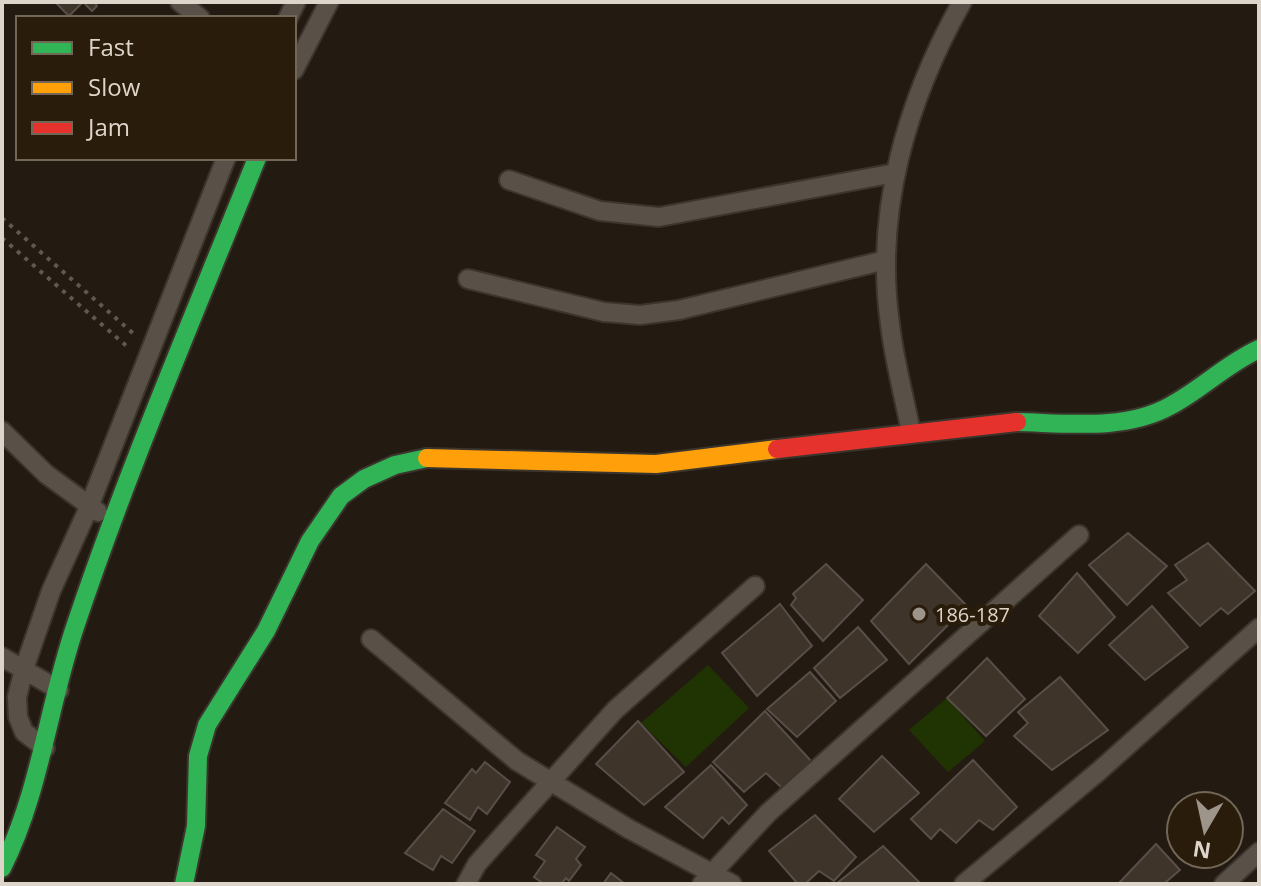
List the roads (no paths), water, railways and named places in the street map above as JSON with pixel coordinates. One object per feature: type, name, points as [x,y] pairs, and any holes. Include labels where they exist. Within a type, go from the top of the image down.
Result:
[{"type":"street","points":[[180,2],[198,16]]},
{"type":"street","points":[[296,66],[329,2]]},
{"type":"street","points":[[911,432],[890,325],[886,260],[895,173],[920,88],[962,2]]},
{"type":"street","points":[[45,748],[24,732],[9,702],[225,160]]},
{"type":"street","points":[[2,868],[45,748],[67,649],[111,520],[256,160]]},
{"type":"street","points":[[509,180],[600,211],[659,217],[895,173]]},
{"type":"street","points":[[468,279],[604,312],[640,315],[679,310],[886,260]]},
{"type":"street","points":[[184,884],[196,827],[199,753],[209,721],[267,630],[313,529],[327,509],[365,478],[400,463],[436,456],[656,464],[1024,420],[1131,421],[1169,407],[1223,367],[1259,349]]},
{"type":"street","points":[[2,431],[46,474],[111,520]]},
{"type":"street","points":[[707,879],[768,813],[1079,535]]},
{"type":"street","points":[[466,884],[477,864],[549,780],[615,710],[755,586]]},
{"type":"street","points":[[964,884],[1099,771],[1259,628]]},
{"type":"street","points":[[371,639],[517,761],[707,879],[732,884]]},
{"type":"street","points":[[2,657],[59,690]]},
{"type":"street","points":[[1232,881],[1259,852]]},
{"type":"place","name":"186-187","points":[[919,614]]}]
